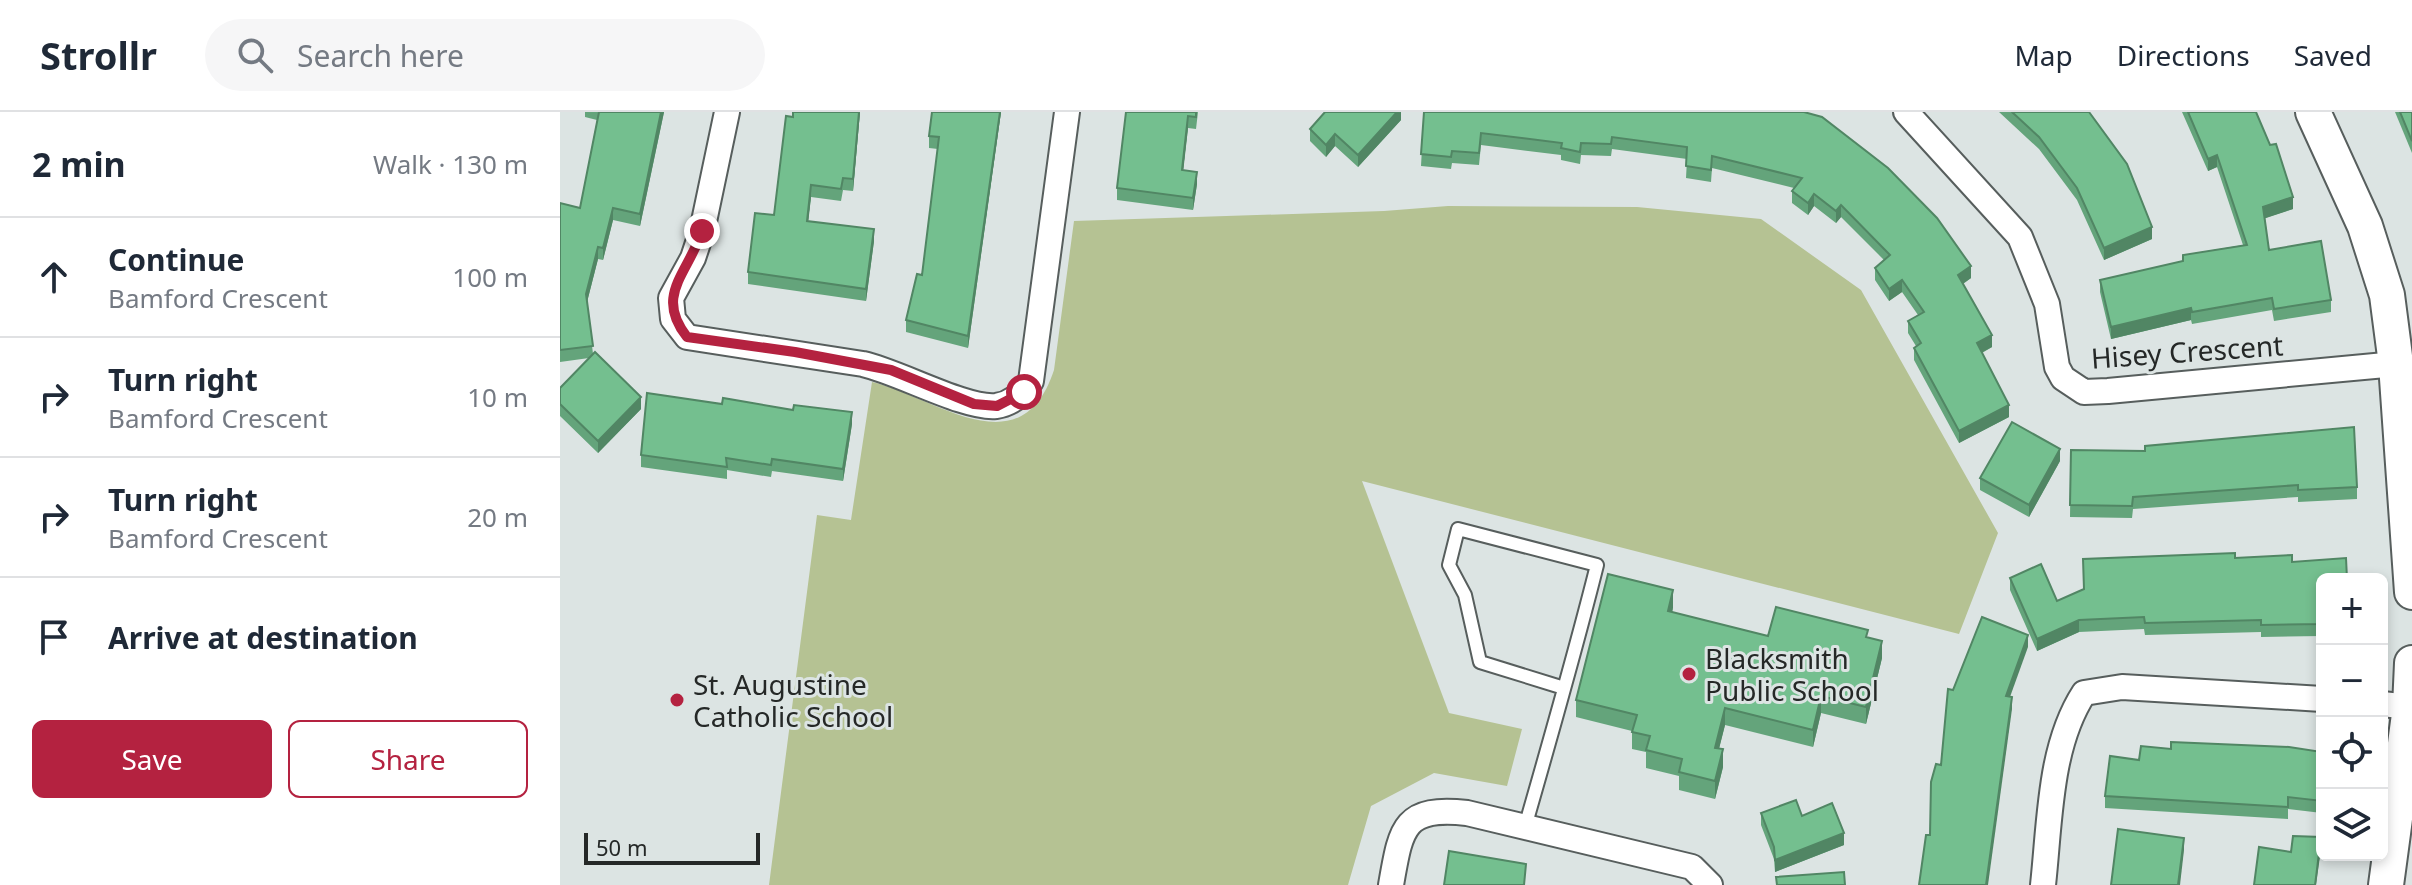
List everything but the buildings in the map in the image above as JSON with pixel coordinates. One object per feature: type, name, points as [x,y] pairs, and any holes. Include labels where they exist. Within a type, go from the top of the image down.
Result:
[{"type":"street","points":[[727,112],[702,231],[693,258],[671,298],[673,319],[687,337],[891,370],[974,404],[997,406],[1024,392],[1031,381],[1067,112]]},
{"type":"street","name":"Hisey Crescent","points":[[1906,112],[2020,237],[2047,304],[2057,367],[2071,386],[2084,392],[2108,391],[2396,364]]},
{"type":"street","points":[[2313,112],[2365,226],[2387,295],[2396,364],[2412,592]]},
{"type":"street","points":[[2386,885],[2396,705],[2412,663]]},
{"type":"street","points":[[2043,885],[2056,769],[2073,711],[2084,693],[2122,687],[2316,699]]},
{"type":"street","points":[[1391,885],[1399,844],[1414,819],[1434,809],[1467,813],[1692,867],[1710,885]]},
{"type":"lane","points":[[1525,827],[1564,688],[1597,565],[1458,529],[1449,565],[1465,595],[1480,662],[1564,688]]},
{"type":"green space","points":[[1448,206],[1637,207],[1761,219],[1861,290],[1998,533],[1959,634],[1362,481],[1449,713],[1522,729],[1507,786],[1434,773],[1371,806],[1348,885],[769,885],[817,515],[851,520],[872,382],[974,419],[998,422],[1020,416],[1039,400],[1054,370],[1074,221],[1384,211]]},
{"type":"place","name":"Blacksmith Public School","points":[[1689,674]]},
{"type":"place","name":"St. Augustine Catholic School","points":[[677,700]]},
{"type":"route","points":[[702,231],[693,258],[671,298],[673,319],[687,337],[795,352],[891,370],[974,404],[997,406],[1012,401],[1024,392]]}]
